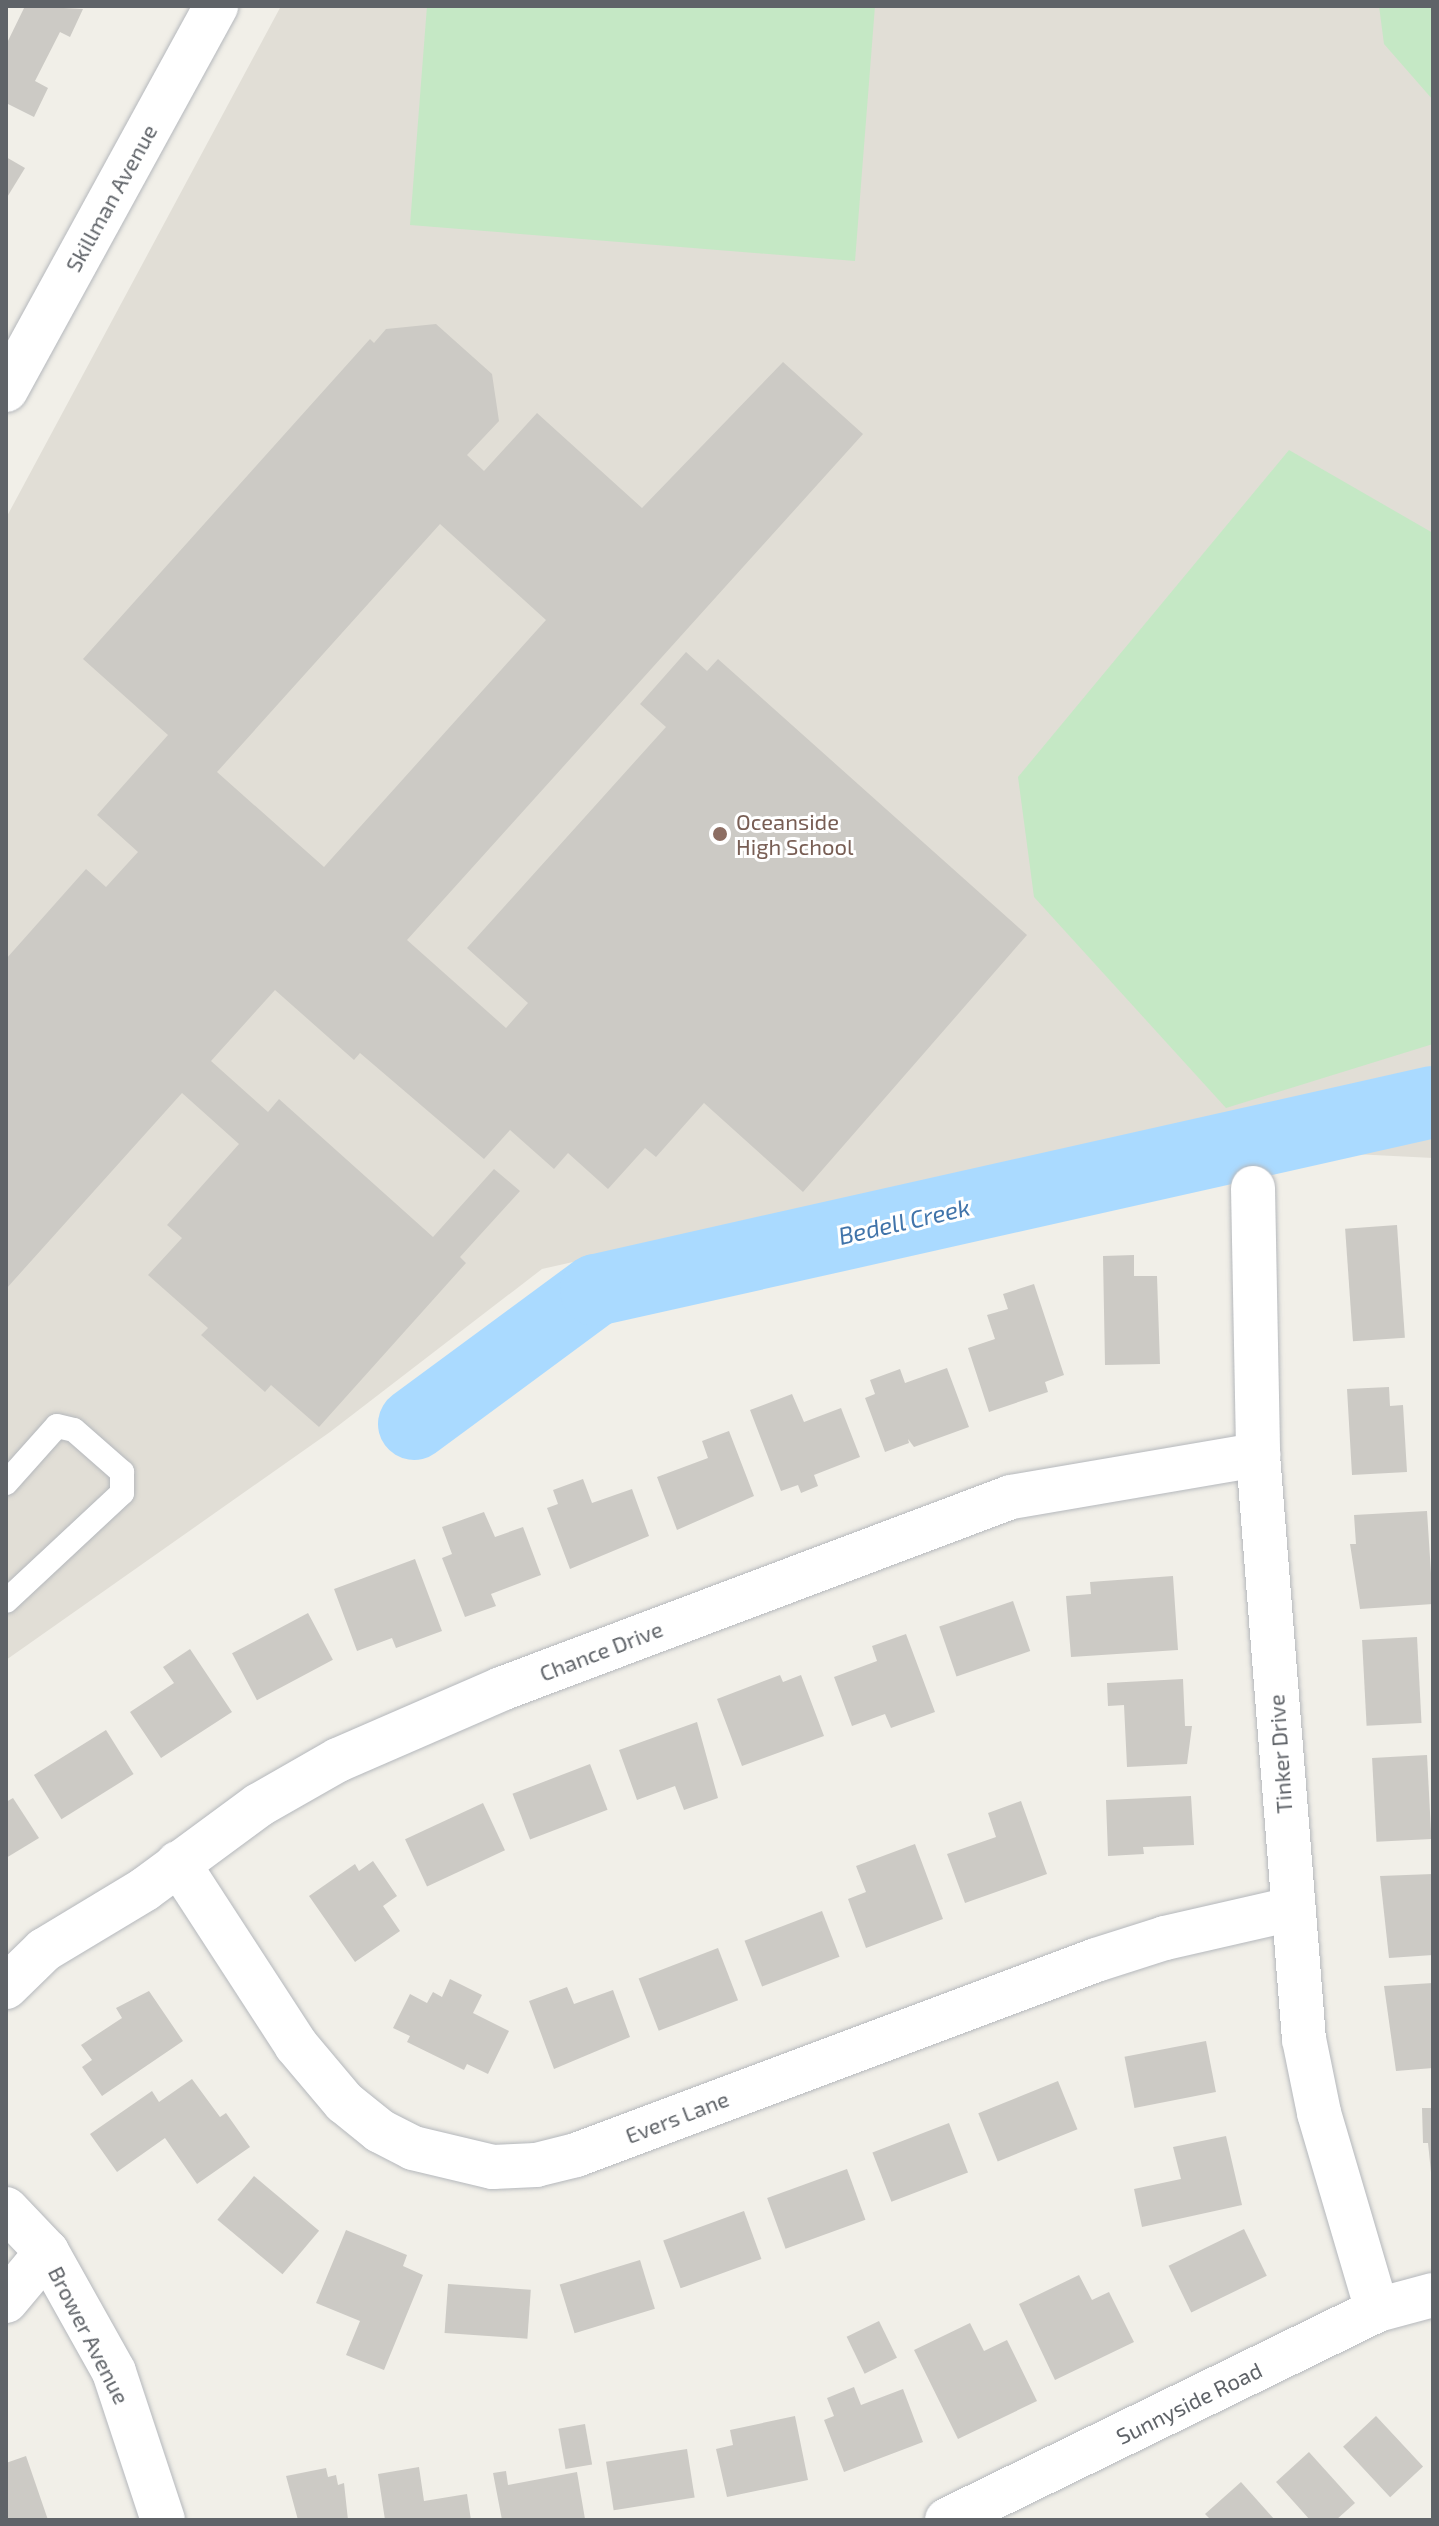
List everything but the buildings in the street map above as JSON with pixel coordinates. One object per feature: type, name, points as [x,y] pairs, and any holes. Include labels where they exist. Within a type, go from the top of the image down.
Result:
[{"type":"street","name":"Skillman Avenue","points":[[6,390],[216,6]]},
{"type":"street","name":"Tinker Drive","points":[[1253,1188],[1258,1455],[1304,2039],[1319,2113],[1377,2310]]},
{"type":"street","name":"Chance Drive","points":[[6,1987],[44,1950],[178,1863],[259,1805],[338,1760],[516,1683],[1011,1497],[1258,1455]]},
{"type":"street","name":"Evers Lane","points":[[178,1863],[296,2045],[344,2102],[380,2131],[413,2148],[493,2167],[536,2165],[576,2155],[1096,1960],[1165,1938],[1292,1909]]},
{"type":"street","name":"Brower Avenue","points":[[6,2209],[47,2252],[114,2372],[163,2520]]},
{"type":"street","points":[[6,2301],[47,2252]]},
{"type":"street","name":"Sunnyside Road","points":[[947,2520],[1377,2310],[1433,2295]]},
{"type":"lane","points":[[6,1483],[57,1426],[74,1430],[122,1472],[122,1493],[6,1601]]},
{"type":"shaded area","name":"Oceanside High School","points":[[281,6],[1433,6],[1433,1158],[1257,1149],[924,1183],[542,1269],[330,1432],[6,1660],[6,518]]},
{"type":"green space","points":[[427,6],[875,6],[855,261],[410,225]]},
{"type":"green space","points":[[1379,6],[1433,6],[1433,100],[1384,44]]},
{"type":"green space","points":[[1289,450],[1433,533],[1433,1044],[1226,1108],[1034,897],[1018,777]]},
{"type":"waterway","name":"Bedell Creek","points":[[414,1424],[596,1290],[1433,1102]]},
{"type":"place","name":"Oceanside High School","points":[[720,834]]}]
